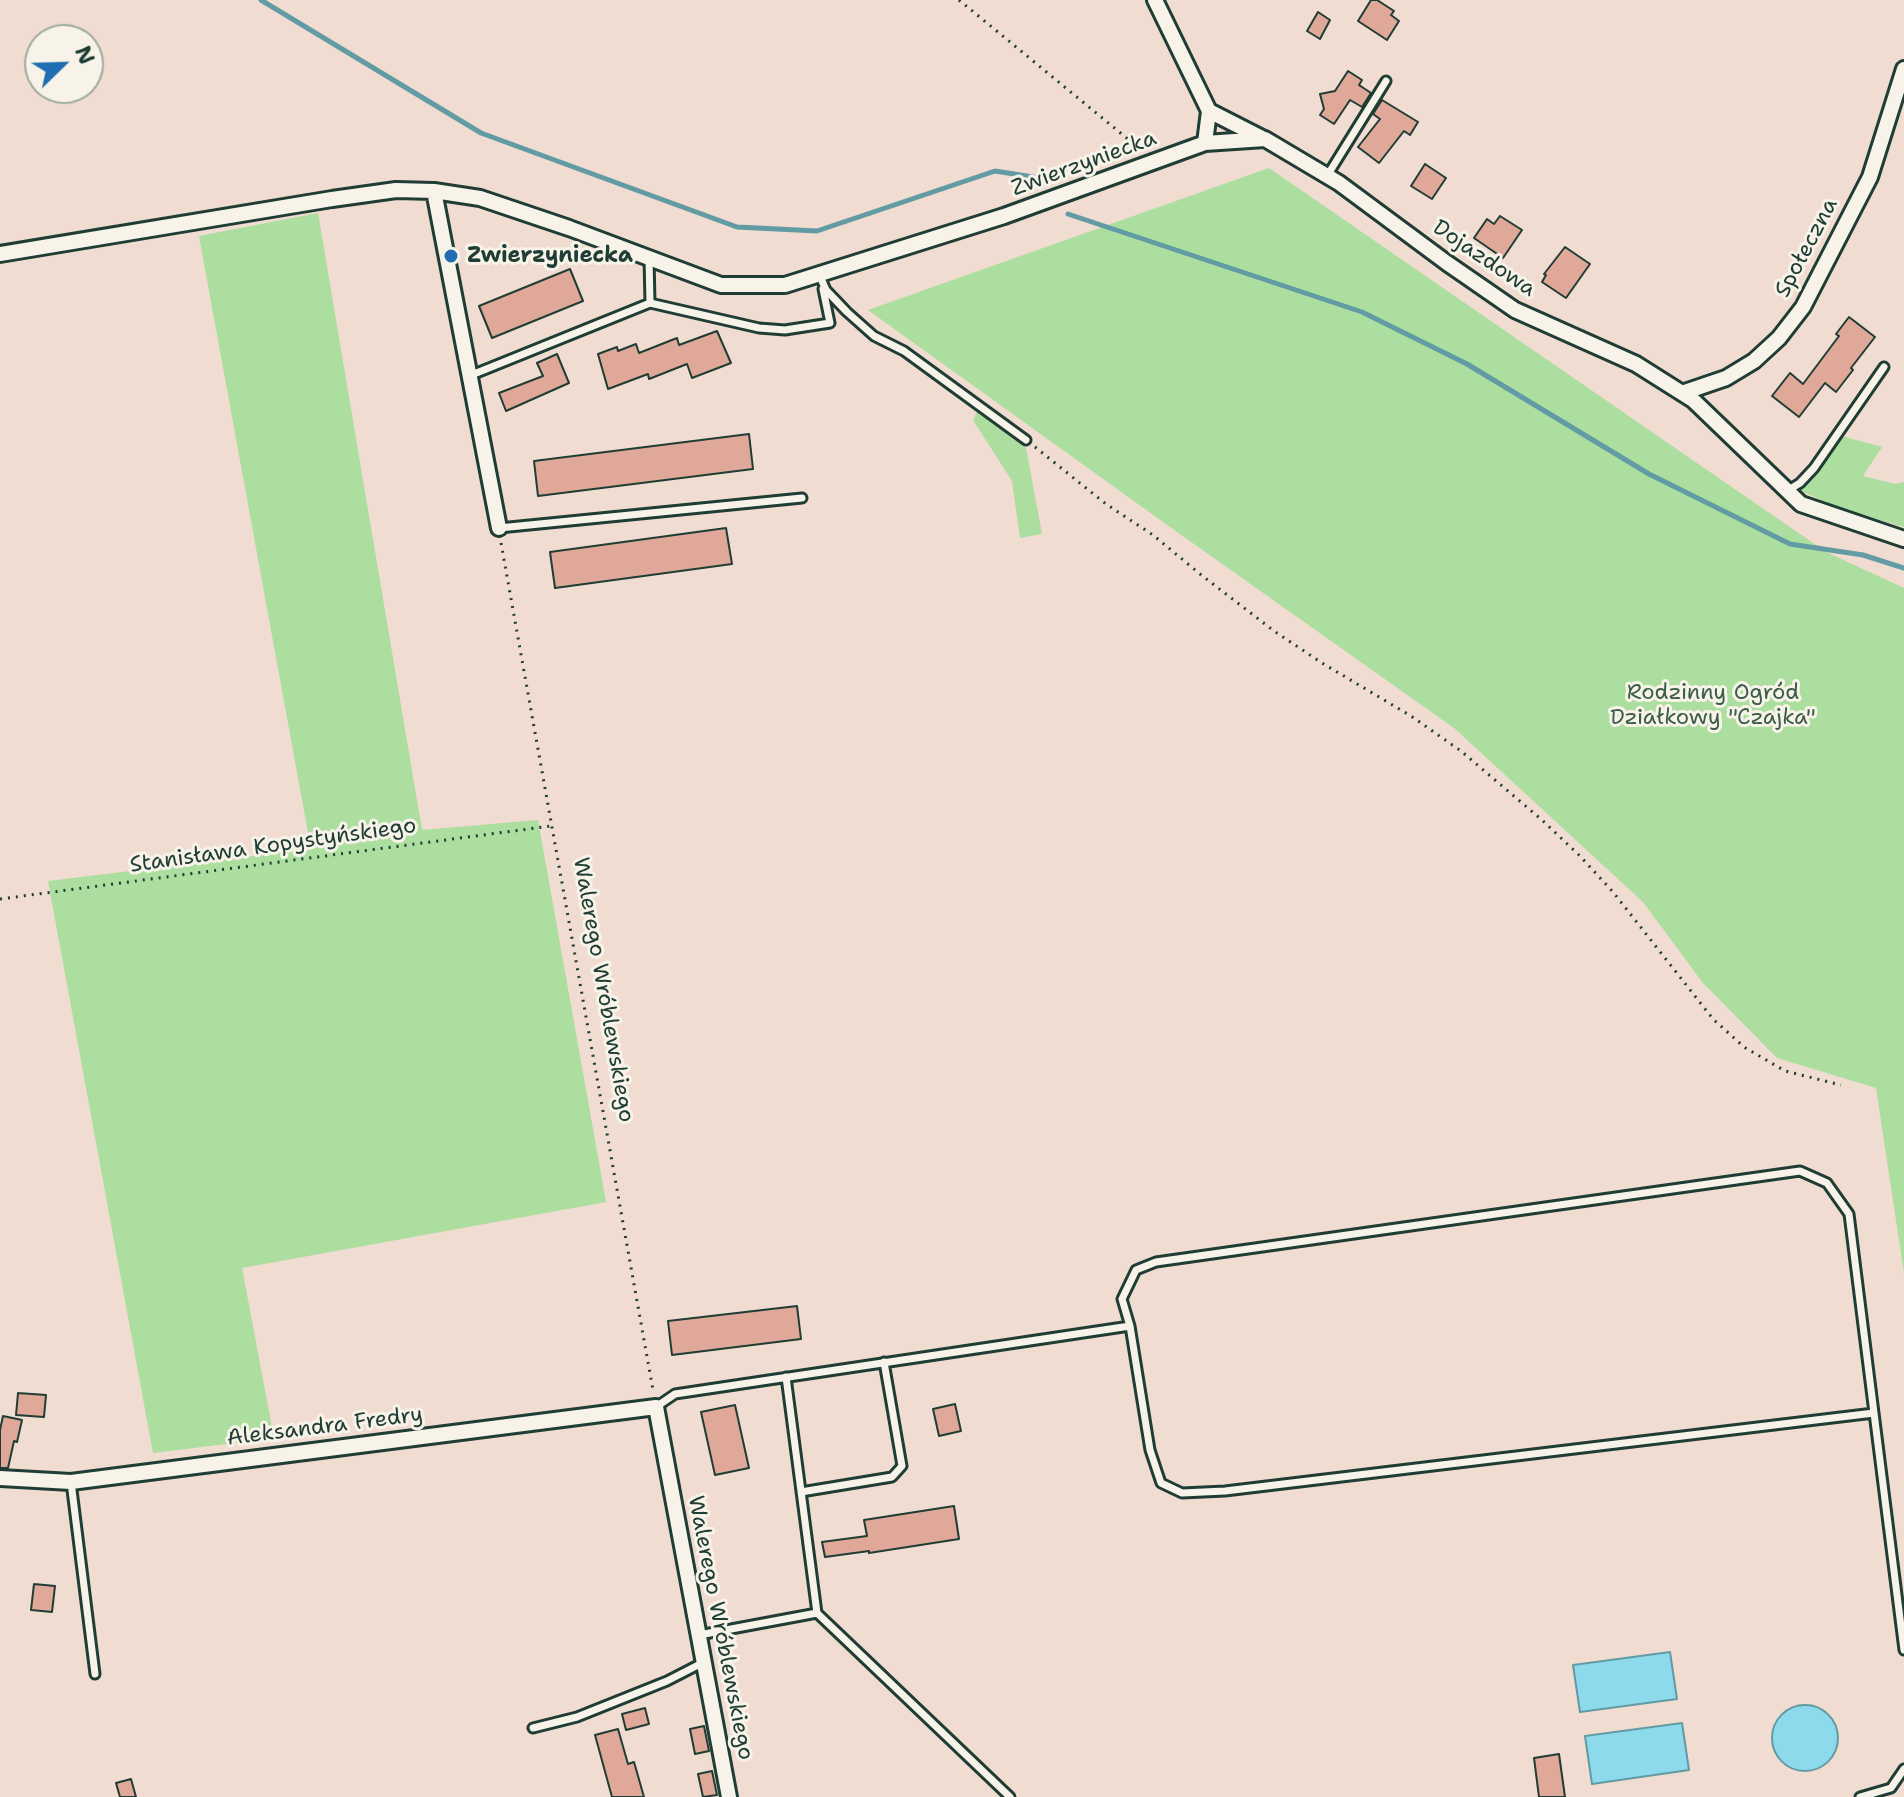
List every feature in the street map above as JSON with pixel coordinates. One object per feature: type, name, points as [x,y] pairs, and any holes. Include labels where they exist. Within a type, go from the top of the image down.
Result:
[{"type":"street","points":[[1155,0],[1209,111],[1205,143],[1265,139]]},
{"type":"street","name":"Społeczna","points":[[1682,393],[1726,378],[1754,361],[1779,338],[1803,307],[1870,177],[1904,69]]},
{"type":"street","name":"Dojazdowa","points":[[1209,111],[1265,139],[1327,176],[1515,310],[1636,364],[1693,400],[1801,504],[1904,539]]},
{"type":"street","name":"Zwierzyniecka","points":[[0,254],[332,199],[396,190],[434,191],[480,198],[721,285],[785,285],[1004,216],[1205,143]]},
{"type":"street","points":[[434,191],[499,528]]},
{"type":"street","name":"Aleksandra Fredry","points":[[0,1478],[71,1482],[656,1407]]},
{"type":"street","name":"Walerego Wróblewskiego","points":[[656,1407],[729,1797]]},
{"type":"lane","points":[[1327,176],[1386,81]]},
{"type":"lane","points":[[649,258],[650,303]]},
{"type":"lane","points":[[469,376],[650,303],[759,328],[785,330],[830,323],[819,274]]},
{"type":"lane","points":[[819,274],[826,290],[874,336],[904,351],[1026,440]]},
{"type":"lane","points":[[1787,491],[1814,468],[1884,367]]},
{"type":"lane","points":[[499,528],[802,498]]},
{"type":"lane","points":[[1874,1413],[1225,1491],[1182,1493],[1161,1483],[1150,1450],[1130,1326],[1122,1299],[1136,1270],[1156,1262],[1800,1171],[1827,1183],[1849,1214],[1904,1650]]},
{"type":"lane","points":[[656,1407],[675,1394],[1130,1326]]},
{"type":"lane","points":[[801,1492],[892,1477],[902,1466],[884,1362]]},
{"type":"lane","points":[[786,1377],[817,1613],[1010,1797]]},
{"type":"lane","points":[[71,1482],[95,1674]]},
{"type":"lane","points":[[699,1635],[817,1613]]},
{"type":"lane","points":[[533,1728],[577,1717],[667,1681],[704,1662]]},
{"type":"lane","points":[[1860,1797],[1891,1788],[1904,1769]]},
{"type":"path","points":[[959,0],[1129,140],[1142,166]]},
{"type":"path","points":[[1026,440],[1274,631],[1411,716],[1461,751],[1579,855],[1613,892],[1713,1019],[1744,1047],[1785,1071],[1841,1085]]},
{"type":"path","name":"Walerego Wróblewskiego","points":[[499,528],[656,1407]]},
{"type":"path","name":"Stanisława Kopystyńskiego","points":[[0,899],[551,826]]},
{"type":"green space","name":"Rodzinny Ogród Działkowy \"Czajka\"","points":[[1269,168],[1826,552],[1904,588],[1904,1273],[1876,1088],[1777,1058],[1703,983],[1643,902],[1454,728],[868,310]]},
{"type":"green space","points":[[318,213],[422,830],[538,820],[606,1202],[242,1268],[274,1438],[153,1453],[48,881],[311,849],[199,236]]},
{"type":"green space","points":[[977,412],[1026,448],[1042,534],[1020,538],[1012,481],[973,420]]},
{"type":"green space","points":[[1842,436],[1882,447],[1863,476],[1895,484],[1904,482],[1904,527],[1839,508],[1801,491]]},
{"type":"water","points":[[1670,1652],[1677,1699],[1580,1712],[1573,1665]]},
{"type":"water","points":[[1805,1705],[1818,1708],[1828,1715],[1835,1725],[1838,1738],[1835,1751],[1828,1761],[1818,1768],[1805,1771],[1792,1768],[1782,1761],[1775,1751],[1772,1738],[1775,1725],[1782,1715],[1792,1708]]},
{"type":"water","points":[[1682,1723],[1689,1770],[1592,1784],[1585,1736]]},
{"type":"building","points":[[1371,0],[1377,0],[1394,11],[1391,15],[1399,21],[1387,40],[1358,21]]},
{"type":"building","points":[[1318,12],[1330,20],[1320,39],[1307,31]]},
{"type":"building","points":[[1348,71],[1362,80],[1359,85],[1371,93],[1362,107],[1350,100],[1334,124],[1320,115],[1324,109],[1320,94],[1335,91]]},
{"type":"building","points":[[1382,100],[1418,122],[1410,135],[1404,131],[1379,163],[1358,147],[1380,119],[1373,114]]},
{"type":"building","points":[[1425,164],[1446,178],[1432,199],[1411,186]]},
{"type":"building","points":[[1500,216],[1522,230],[1503,258],[1474,238],[1487,219],[1494,224]]},
{"type":"building","points":[[1565,247],[1590,264],[1566,298],[1542,282],[1544,274]]},
{"type":"building","points":[[570,269],[583,301],[492,338],[479,306]]},
{"type":"building","points":[[1849,317],[1875,337],[1836,392],[1825,383],[1799,417],[1772,396],[1790,373],[1803,384],[1839,336],[1836,334]]},
{"type":"building","points":[[717,331],[731,363],[692,378],[687,364],[649,379],[648,374],[608,389],[598,354],[636,344],[639,353],[677,338],[679,345]]},
{"type":"building","points":[[557,354],[569,383],[506,411],[499,393],[543,376],[537,363]]},
{"type":"building","points":[[749,434],[753,469],[538,496],[534,461]]},
{"type":"building","points":[[726,528],[732,564],[555,588],[550,552]]},
{"type":"building","points":[[797,1306],[801,1339],[672,1355],[668,1321]]},
{"type":"building","points":[[18,1393],[46,1395],[44,1417],[16,1415]]},
{"type":"building","points":[[955,1404],[961,1431],[939,1436],[933,1409]]},
{"type":"building","points":[[735,1405],[749,1468],[715,1475],[701,1412]]},
{"type":"building","points":[[3,1416],[22,1420],[8,1468],[0,1468]]},
{"type":"building","points":[[954,1506],[959,1539],[825,1557],[822,1542],[867,1536],[864,1520]]},
{"type":"building","points":[[34,1584],[55,1586],[52,1612],[31,1610]]},
{"type":"building","points":[[645,1708],[649,1724],[626,1730],[622,1714]]},
{"type":"building","points":[[704,1726],[709,1751],[695,1754],[690,1729]]},
{"type":"building","points":[[618,1729],[628,1764],[634,1762],[644,1797],[612,1797],[595,1735]]},
{"type":"building","points":[[1559,1754],[1565,1797],[1539,1797],[1534,1758]]},
{"type":"building","points":[[712,1771],[717,1795],[703,1797],[698,1774]]},
{"type":"building","points":[[131,1779],[136,1797],[120,1797],[116,1783]]},
{"type":"waterway","points":[[261,0],[481,133],[737,227],[817,231],[995,171],[1046,179]]},
{"type":"waterway","points":[[1068,214],[1362,312],[1467,364],[1649,474],[1790,544],[1863,555],[1904,568]]},
{"type":"place","name":"Zwierzyniecka","points":[[451,256]]}]
